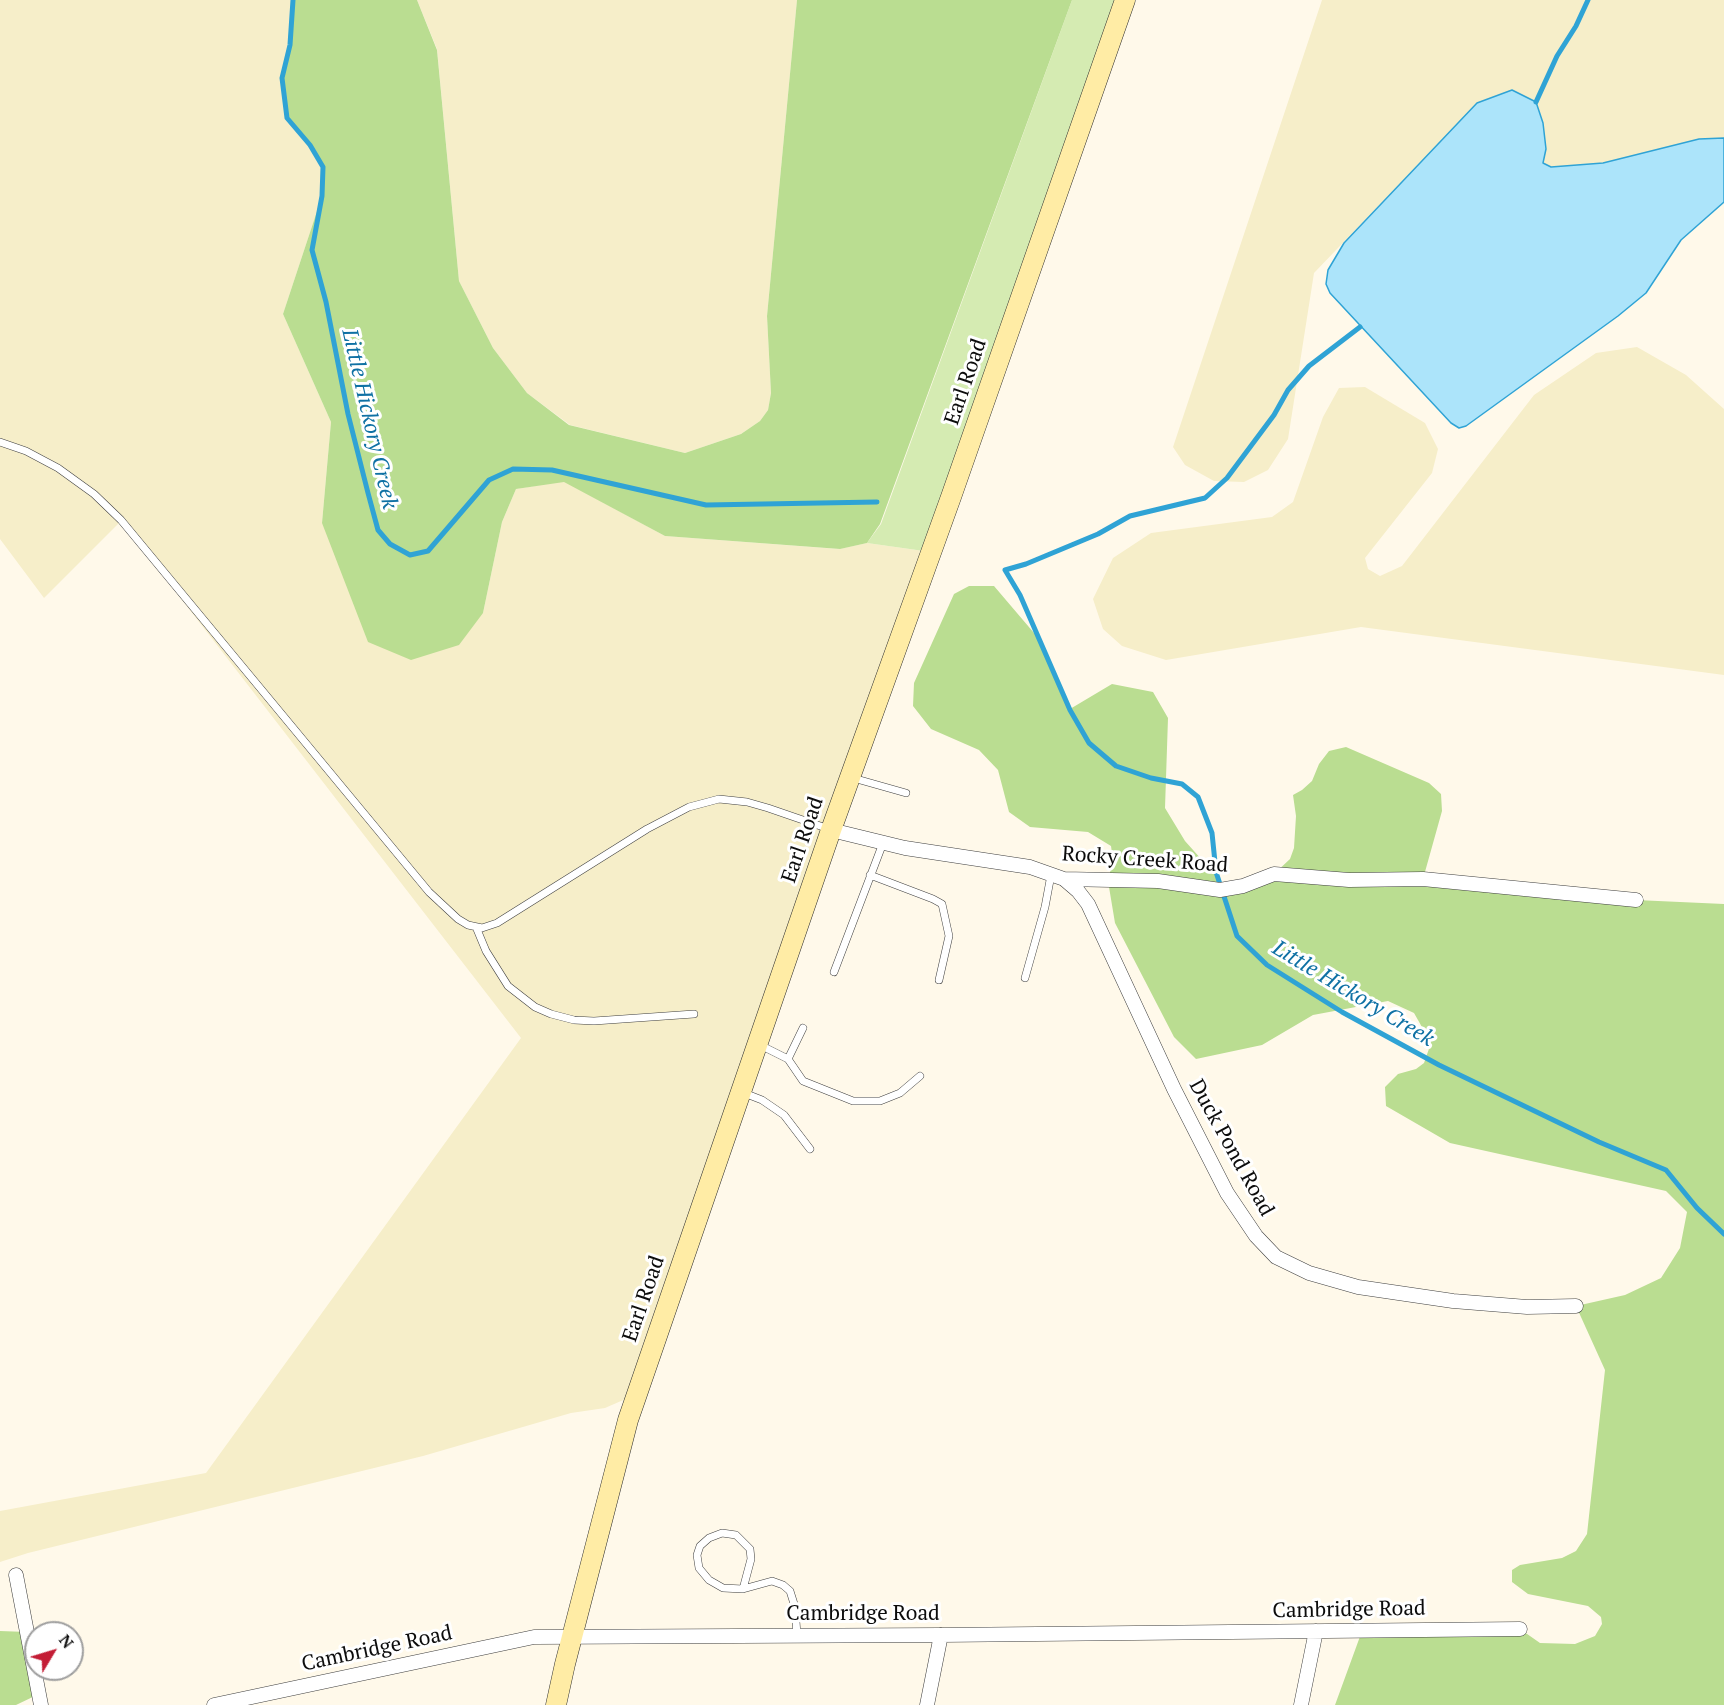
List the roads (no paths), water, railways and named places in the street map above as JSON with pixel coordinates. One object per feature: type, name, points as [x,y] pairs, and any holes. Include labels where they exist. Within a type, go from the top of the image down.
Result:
[{"type":"main road","name":"Earl Road","points":[[556,1705],[628,1420],[831,830],[951,497],[1125,0]]},
{"type":"street","name":"Rocky Creek Road","points":[[831,830],[905,848],[1030,867],[1057,877],[1158,881],[1220,890],[1243,886],[1274,874],[1349,880],[1423,879],[1636,900]]},
{"type":"street","name":"Duck Pond Road","points":[[1057,877],[1078,891],[1088,904],[1174,1089],[1227,1193],[1256,1236],[1276,1257],[1309,1274],[1358,1287],[1453,1301],[1527,1306],[1576,1306]]},
{"type":"street","points":[[16,1575],[41,1705]]},
{"type":"street","name":"Cambridge Road","points":[[214,1705],[534,1636],[940,1635],[1520,1629]]},
{"type":"street","points":[[1301,1705],[1316,1631]]},
{"type":"street","points":[[927,1705],[940,1635]]},
{"type":"lane","points":[[0,442],[26,451],[58,468],[94,494],[121,520],[429,892],[458,920],[482,928],[498,923],[647,829],[689,807],[719,799],[747,802],[831,830]]},
{"type":"lane","points":[[850,777],[906,793]]},
{"type":"lane","points":[[834,972],[883,843]]},
{"type":"lane","points":[[870,875],[942,904],[949,936],[939,980]]},
{"type":"lane","points":[[1025,978],[1045,907],[1057,877]]},
{"type":"lane","points":[[476,927],[486,951],[508,986],[535,1007],[551,1014],[574,1020],[594,1021],[694,1014]]},
{"type":"lane","points":[[788,1059],[803,1028]]},
{"type":"lane","points":[[758,1044],[788,1059],[803,1081],[853,1101],[880,1101],[900,1093],[920,1076]]},
{"type":"lane","points":[[741,1092],[762,1100],[784,1115],[810,1149]]},
{"type":"lane","points":[[743,1589],[751,1559],[750,1549],[736,1535],[722,1533],[709,1538],[700,1546],[697,1555],[699,1568],[709,1580],[723,1588],[743,1589],[772,1581],[783,1585],[790,1591],[795,1607],[797,1635]]},
{"type":"water","points":[[1512,90],[1536,102],[1543,123],[1546,149],[1543,163],[1551,167],[1603,163],[1699,139],[1724,138],[1724,202],[1681,240],[1646,293],[1618,316],[1466,426],[1459,428],[1451,423],[1330,293],[1326,284],[1328,270],[1344,243],[1477,103]]},
{"type":"waterway","name":"Little Hickory Creek","points":[[293,0],[290,45],[282,78],[287,118],[310,145],[323,167],[322,196],[312,250],[326,302],[348,414],[368,493],[378,530],[390,544],[410,555],[428,551],[489,480],[513,469],[552,470],[706,505],[877,502]]},
{"type":"waterway","points":[[1536,102],[1557,56],[1576,26],[1588,0]]},
{"type":"waterway","name":"Little Hickory Creek","points":[[1360,327],[1309,366],[1288,390],[1274,415],[1227,478],[1205,498],[1130,516],[1098,534],[1026,564],[1005,570],[1020,595],[1070,710],[1089,743],[1116,766],[1151,778],[1182,784],[1198,797],[1212,833],[1216,872],[1237,936],[1267,965],[1342,1012],[1439,1065],[1599,1142],[1666,1170],[1697,1208],[1724,1234]]}]
